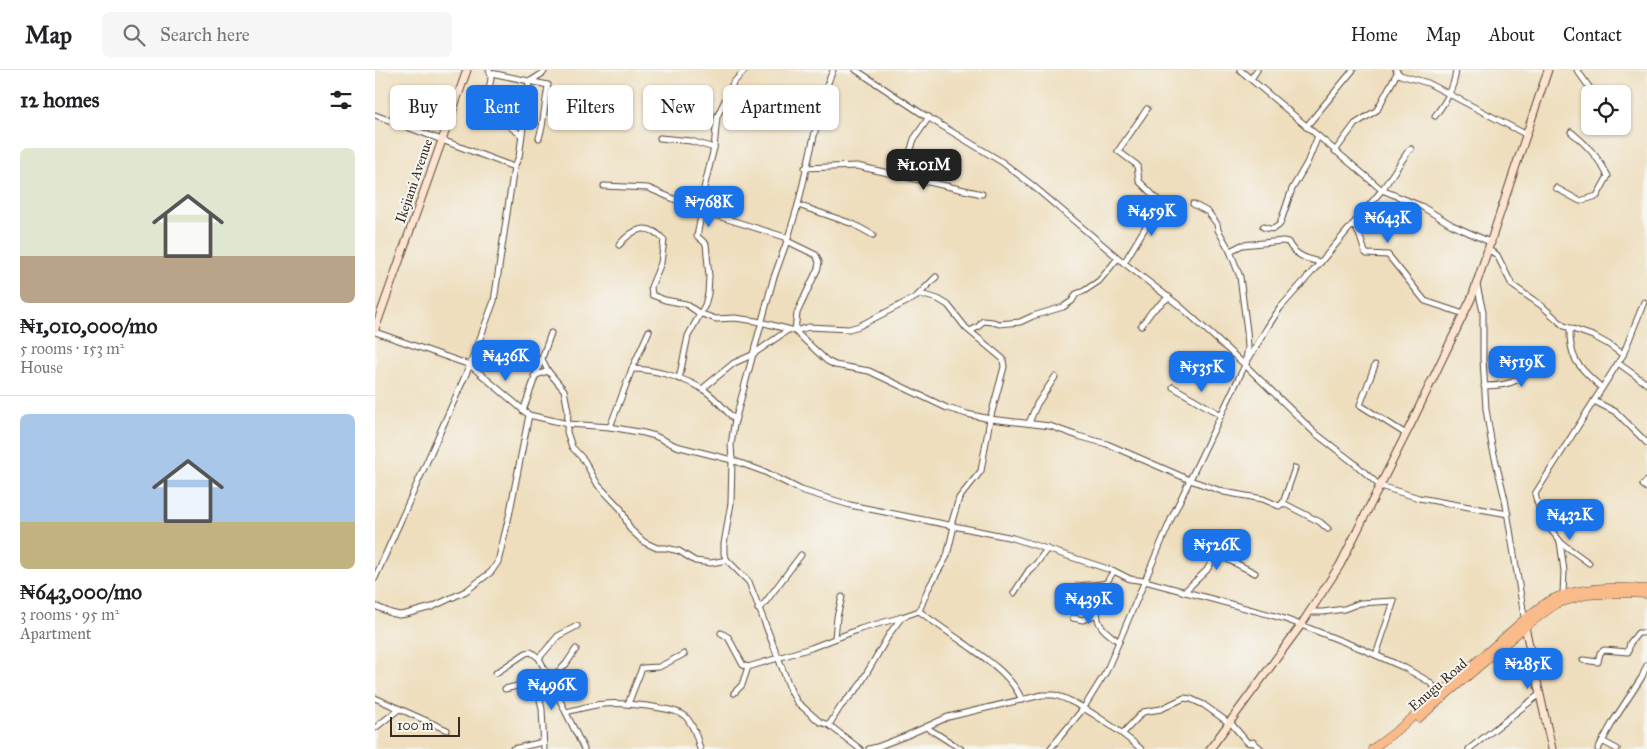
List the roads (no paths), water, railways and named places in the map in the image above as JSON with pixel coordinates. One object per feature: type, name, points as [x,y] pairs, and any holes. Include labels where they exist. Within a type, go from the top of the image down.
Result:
[{"type":"main road","name":"Ikejiani Avenue","points":[[375,330],[467,70]]},
{"type":"main road","points":[[1210,749],[1310,612],[1339,565],[1406,434],[1477,284],[1548,70]]},
{"type":"main road","points":[[1372,749],[1409,721],[1440,692],[1525,623],[1552,598],[1602,588],[1647,589]]},
{"type":"main road","name":"Enugu Road","points":[[1381,749],[1411,725],[1525,623],[1556,604],[1571,598],[1601,594],[1647,594]]},
{"type":"main road","points":[[1525,623],[1552,749]]},
{"type":"street","points":[[375,578],[470,365],[493,301],[514,168],[519,157],[529,82],[545,70]]},
{"type":"street","points":[[679,379],[688,336],[707,300],[709,285],[706,244],[697,236],[702,211],[700,204],[702,192],[717,136],[717,117],[733,82],[745,70]]},
{"type":"street","points":[[833,70],[824,93],[805,168],[798,205],[788,240],[773,280],[735,420],[731,445],[731,503],[724,554],[727,560],[749,582],[758,609],[797,702],[820,722],[829,725],[860,749]]},
{"type":"street","points":[[856,70],[1002,162],[1169,298],[1245,365],[1315,433],[1380,486],[1419,498],[1508,514]]},
{"type":"street","points":[[1240,70],[1382,190],[1421,206],[1490,247],[1497,255],[1512,285],[1542,306],[1565,326],[1593,336],[1623,355]]},
{"type":"street","points":[[1251,79],[1257,70]]},
{"type":"street","points":[[1307,126],[1353,70]]},
{"type":"street","points":[[1435,116],[1449,95],[1456,70]]},
{"type":"street","points":[[1577,70],[1588,85]]},
{"type":"street","points":[[1335,151],[1355,124],[1377,110],[1397,71],[1400,75],[1428,83],[1527,135]]},
{"type":"street","points":[[521,135],[488,110],[486,101],[490,72],[548,85],[539,138]]},
{"type":"street","points":[[1125,263],[1159,201],[1139,181],[1137,164],[1118,153],[1147,109]]},
{"type":"street","points":[[375,115],[514,168]]},
{"type":"street","points":[[903,176],[914,139],[929,117]]},
{"type":"street","points":[[1556,188],[1580,201],[1597,196],[1608,176],[1591,149],[1571,132]]},
{"type":"street","points":[[1263,227],[1272,229],[1277,228],[1280,224],[1292,189],[1307,163],[1318,136]]},
{"type":"street","points":[[660,138],[691,141],[714,148]]},
{"type":"street","points":[[1050,749],[1083,709],[1105,672],[1190,480],[1245,365],[1280,308],[1382,190],[1411,149]]},
{"type":"street","points":[[805,168],[857,166],[982,194]]},
{"type":"street","points":[[605,186],[648,188],[702,211],[788,240],[816,255],[819,262],[818,268],[797,313],[795,331]]},
{"type":"street","points":[[1193,204],[1208,212],[1217,224],[1240,277],[1248,348],[1245,365]]},
{"type":"street","points":[[798,205],[853,224],[873,235]]},
{"type":"street","points":[[1353,224],[1367,254],[1388,255],[1425,301],[1464,314]]},
{"type":"street","points":[[619,245],[630,233],[639,229],[651,230],[665,240],[663,252],[651,287],[653,295],[665,300],[686,304],[716,319],[735,318],[795,331],[809,327],[849,329],[920,294],[936,277]]},
{"type":"street","points":[[1230,251],[1242,245],[1283,241],[1288,242],[1291,248],[1300,253],[1305,259],[1321,262]]},
{"type":"street","points":[[970,331],[978,327],[983,321],[1011,324],[1063,306],[1072,301],[1077,294],[1099,281],[1118,258]]},
{"type":"street","points":[[1477,284],[1483,312],[1486,409],[1508,514],[1525,623]]},
{"type":"street","points":[[721,633],[728,637],[743,665],[748,667],[811,648],[860,629],[919,611],[928,589],[947,556],[959,498],[981,471],[990,419],[1004,367],[1003,359],[966,328],[948,305],[938,299],[920,294]]},
{"type":"street","points":[[1141,326],[1151,311],[1169,298]]},
{"type":"street","points":[[1589,563],[1560,541],[1546,524],[1535,494],[1623,355],[1644,302]]},
{"type":"street","points":[[1570,328],[1572,353],[1586,374],[1602,388]]},
{"type":"street","points":[[375,330],[470,365],[529,415],[568,424],[610,427],[655,436],[676,446],[732,460],[765,472],[801,490],[849,505],[1013,538],[1114,571],[1130,579],[1145,581],[1282,618],[1405,668],[1428,681],[1440,692]]},
{"type":"street","points":[[702,389],[734,363],[752,356],[788,330]]},
{"type":"street","points":[[610,427],[649,331]]},
{"type":"street","points":[[795,331],[827,361],[835,365],[869,371],[947,408],[990,419],[1050,426],[1107,444],[1190,480],[1224,492],[1263,499],[1279,506],[1283,503],[1295,468]]},
{"type":"street","points":[[523,411],[551,333]]},
{"type":"street","points":[[1484,386],[1509,384],[1526,375],[1544,355]]},
{"type":"street","points":[[542,359],[548,371],[564,390],[568,411],[567,432],[572,447],[584,460],[598,485],[621,509],[630,529],[644,542],[657,548],[679,551],[695,561],[711,563],[727,560]]},
{"type":"street","points":[[1618,363],[1647,384]]},
{"type":"street","points":[[1375,366],[1360,405],[1406,434]]},
{"type":"street","points":[[632,369],[655,371],[702,389],[735,420]]},
{"type":"street","points":[[535,376],[548,371]]},
{"type":"street","points":[[1029,423],[1037,404],[1055,377]]},
{"type":"street","points":[[1173,387],[1221,415]]},
{"type":"street","points":[[1594,401],[1616,412],[1647,443]]},
{"type":"street","points":[[375,606],[399,615],[423,609],[466,591],[491,572],[498,562],[529,415]]},
{"type":"street","points":[[1647,482],[1643,485],[1647,488]]},
{"type":"street","points":[[1283,503],[1313,518],[1328,529]]},
{"type":"street","points":[[1560,541],[1564,571],[1563,595]]},
{"type":"street","points":[[1014,593],[1029,570],[1037,564],[1047,549]]},
{"type":"street","points":[[758,609],[764,604],[801,555]]},
{"type":"street","points":[[1184,592],[1207,570],[1213,559],[1217,556],[1255,573]]},
{"type":"street","points":[[1114,571],[1105,583],[1097,614],[1100,625],[1119,642]]},
{"type":"street","points":[[1078,586],[1096,586],[1105,583]]},
{"type":"street","points":[[1096,586],[1102,592]]},
{"type":"street","points":[[835,638],[837,617],[842,597]]},
{"type":"street","points":[[1310,612],[1344,609],[1360,603],[1393,601],[1376,655]]},
{"type":"street","points":[[919,611],[996,666],[1010,679],[1022,700]]},
{"type":"street","points":[[1073,618],[1083,620],[1097,614]]},
{"type":"street","points":[[829,725],[841,706],[858,688],[890,633],[902,617]]},
{"type":"street","points":[[539,658],[558,636],[577,626]]},
{"type":"street","points":[[1583,660],[1598,662],[1600,653],[1604,650],[1628,652],[1630,643],[1637,633],[1647,632]]},
{"type":"street","points":[[505,689],[514,687],[530,678],[548,676],[559,670],[566,664],[576,649]]},
{"type":"street","points":[[496,673],[529,652],[539,658],[584,749]]},
{"type":"street","points":[[628,704],[642,668],[659,667],[684,654]]},
{"type":"street","points":[[1597,749],[1642,677],[1647,665]]},
{"type":"street","points":[[734,693],[742,685],[748,667]]},
{"type":"street","points":[[535,677],[542,709],[543,749]]},
{"type":"street","points":[[1469,749],[1540,694]]},
{"type":"street","points":[[869,749],[877,748],[948,717],[1042,695],[1053,695],[1063,698],[1123,733],[1141,749]]},
{"type":"street","points":[[375,698],[447,730]]},
{"type":"street","points":[[1123,733],[1143,712],[1161,709],[1184,698],[1204,705],[1230,723],[1247,742],[1253,742],[1261,749]]},
{"type":"street","points":[[566,712],[604,704],[669,708],[686,716],[694,729],[700,749]]},
{"type":"street","points":[[375,728],[399,709]]},
{"type":"street","points":[[926,727],[961,749]]},
{"type":"street","points":[[1602,741],[1617,749]]},
{"type":"street","points":[[513,749],[543,742]]}]
